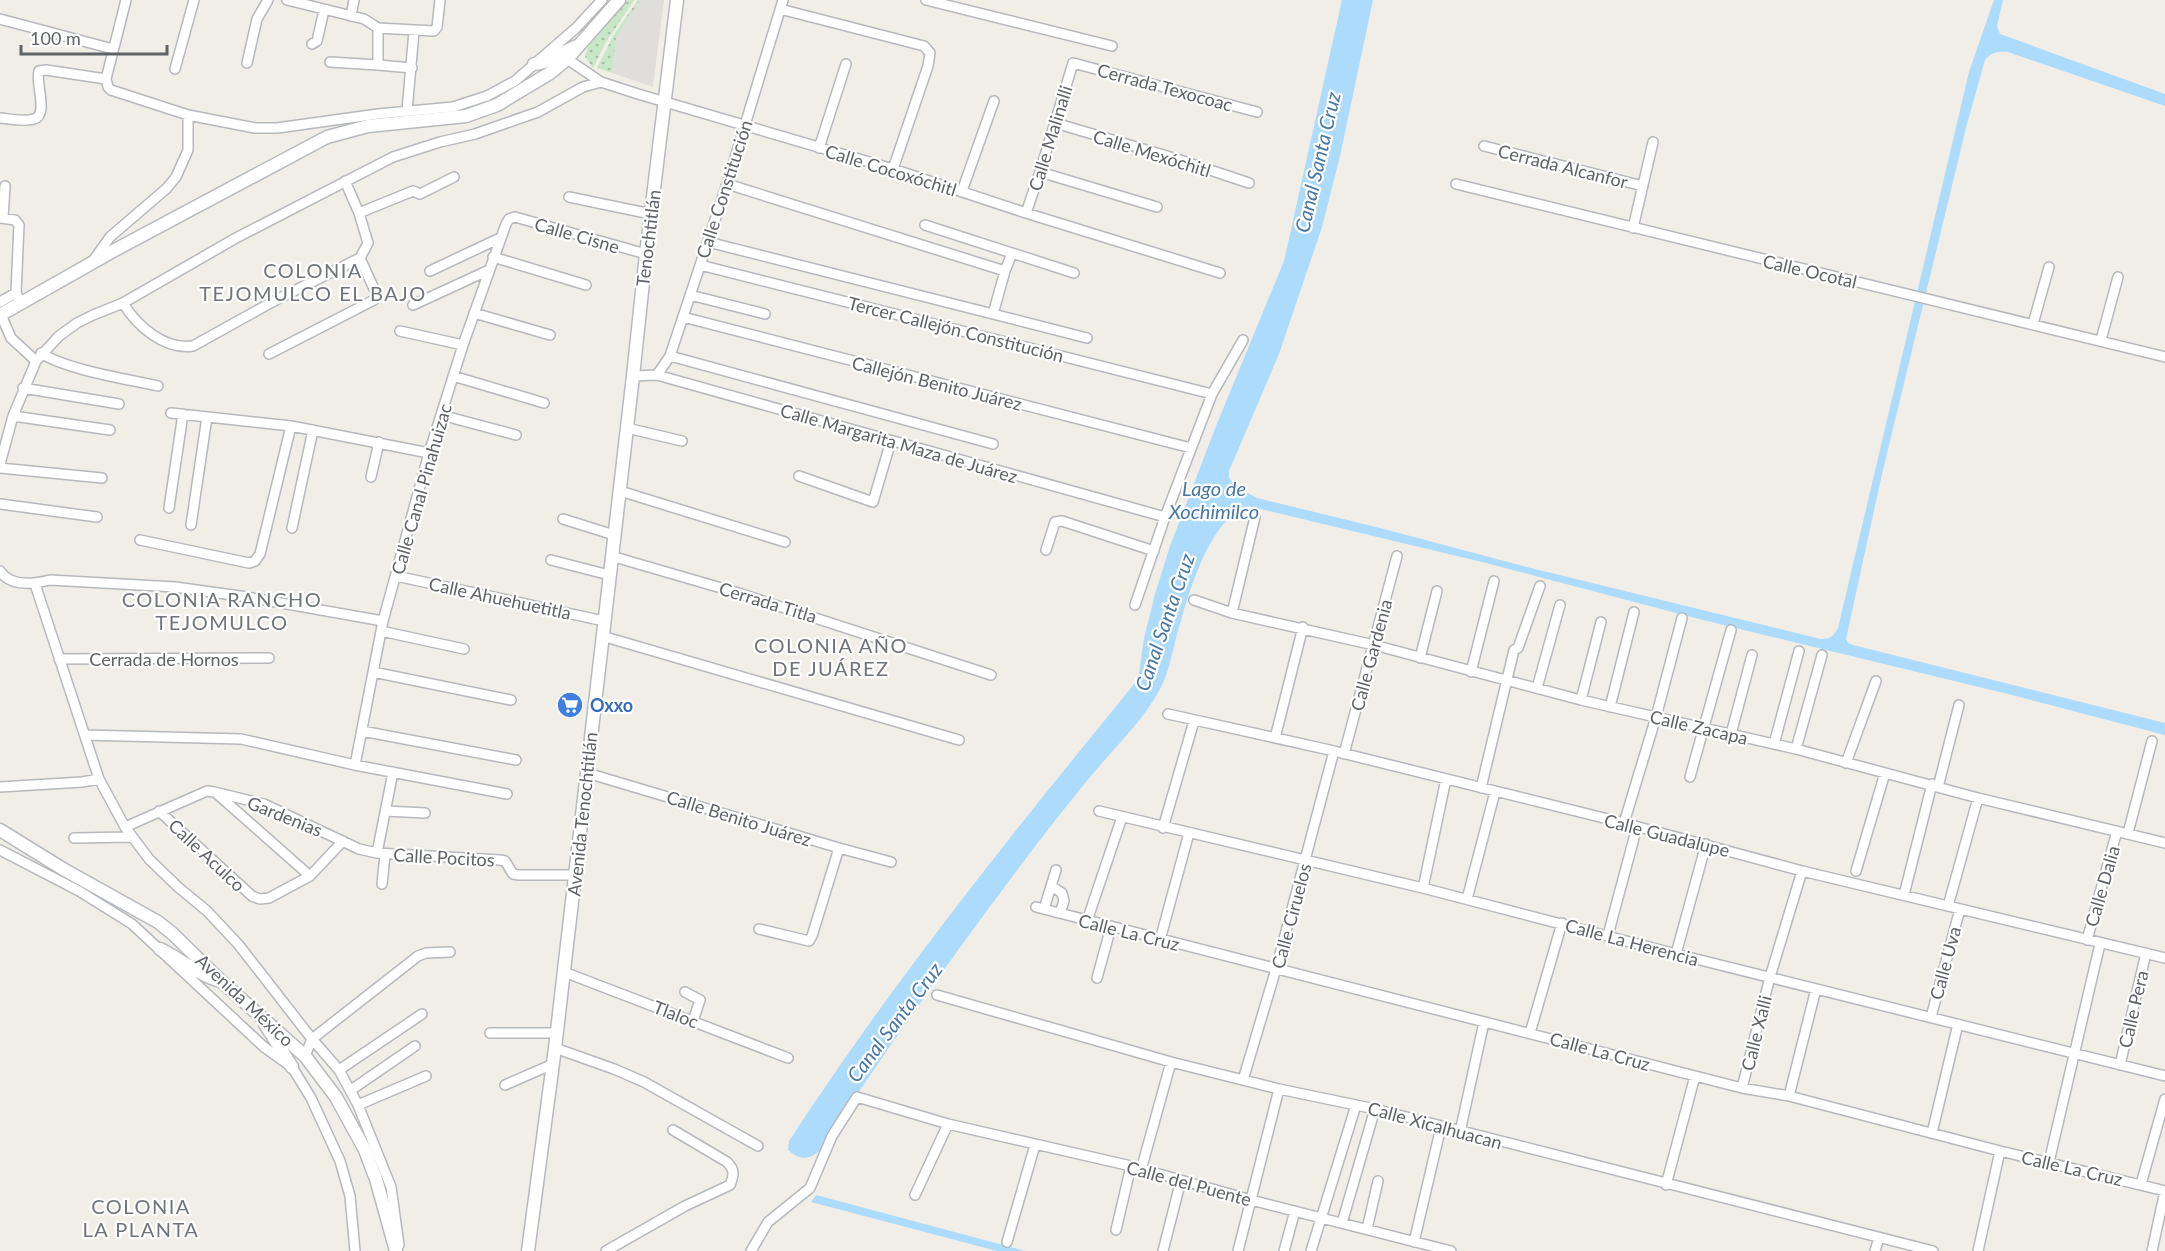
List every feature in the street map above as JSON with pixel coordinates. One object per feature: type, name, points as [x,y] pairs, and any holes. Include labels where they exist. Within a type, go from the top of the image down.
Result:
[{"type":"main road","points":[[0,315],[18,298],[91,263],[327,137],[368,126],[466,116],[507,99],[550,73],[567,59],[618,0]]},
{"type":"main road","name":"Tenochtitlán","points":[[633,376],[677,0]]},
{"type":"main road","points":[[534,64],[544,63],[560,52],[578,46]]},
{"type":"main road","name":"Avenida Tenochtitlán","points":[[528,1251],[555,1048],[633,376]]},
{"type":"main road","name":"Avenida México","points":[[0,830],[63,869],[158,922],[305,1056],[336,1097],[364,1150],[376,1179],[398,1251]]},
{"type":"main road","points":[[160,949],[181,959],[208,977],[222,982]]},
{"type":"main road","points":[[260,1015],[292,1067]]},
{"type":"street","points":[[126,0],[107,83],[111,90],[188,115],[255,128],[453,107],[487,96],[515,81],[576,28],[602,0]]},
{"type":"street","points":[[175,69],[194,0]]},
{"type":"street","points":[[247,63],[257,19],[268,0]]},
{"type":"street","points":[[287,0],[351,15],[364,19],[378,28],[414,31],[435,31],[440,0]]},
{"type":"street","points":[[312,45],[317,40],[326,10],[333,0]]},
{"type":"street","points":[[351,15],[354,0]]},
{"type":"street","points":[[926,0],[1112,46]]},
{"type":"street","points":[[781,4],[924,46],[930,53],[928,66],[894,169]]},
{"type":"street","name":"Calle Constitución","points":[[657,375],[670,356],[727,184],[781,4]]},
{"type":"street","points":[[0,19],[113,49]]},
{"type":"street","points":[[378,28],[378,66]]},
{"type":"street","points":[[407,111],[414,31]]},
{"type":"street","name":"Calle Cocoxóchitl","points":[[567,59],[601,82],[894,169],[1026,213],[1220,273]]},
{"type":"street","points":[[330,62],[412,68]]},
{"type":"street","name":"Cerrada Texocoac","points":[[1073,63],[1257,112]]},
{"type":"street","name":"Calle Malinalli","points":[[1026,213],[1073,63]]},
{"type":"street","points":[[819,148],[846,64]]},
{"type":"street","points":[[0,118],[32,120],[38,117],[41,112],[37,78],[39,71],[46,70],[107,83]]},
{"type":"street","points":[[102,478],[0,466],[23,388],[38,357],[59,336],[77,323],[123,303],[236,238],[393,158],[440,142],[475,135],[538,112],[583,87],[601,82]]},
{"type":"street","points":[[962,191],[994,101]]},
{"type":"street","points":[[91,263],[110,237],[167,188],[176,177],[188,150],[188,115]]},
{"type":"street","name":"Calle Mexóchitl","points":[[1055,123],[1249,183]]},
{"type":"street","name":"Cerrada Alcanfor","points":[[1633,228],[1653,142]]},
{"type":"street","name":"Cerrada Alcanfor","points":[[1484,146],[1643,186]]},
{"type":"street","points":[[1040,172],[1157,207]]},
{"type":"street","points":[[359,213],[413,191],[420,194],[454,177]]},
{"type":"street","points":[[123,303],[128,311],[158,339],[183,347],[193,346],[274,301],[360,258],[368,243],[359,213],[345,181]]},
{"type":"street","points":[[727,184],[1005,271]]},
{"type":"street","name":"Calle Ocotal","points":[[1456,184],[2165,357]]},
{"type":"street","points":[[0,302],[18,298],[19,225],[15,220],[1,218],[5,186]]},
{"type":"street","points":[[569,197],[651,214]]},
{"type":"street","name":"Calle Cisne","points":[[509,219],[515,217],[646,254]]},
{"type":"street","name":"Calle Canal Pinahuizac","points":[[355,765],[382,626],[429,453],[493,256],[509,219]]},
{"type":"street","points":[[925,225],[1074,273]]},
{"type":"street","points":[[430,271],[500,238]]},
{"type":"street","points":[[708,242],[1087,338]]},
{"type":"street","points":[[993,314],[1012,253]]},
{"type":"street","points":[[493,256],[586,285]]},
{"type":"street","points":[[269,354],[374,300],[377,296],[360,258]]},
{"type":"street","name":"Tercer Callejón Constitución","points":[[700,265],[1212,394]]},
{"type":"street","points":[[2033,324],[2049,267]]},
{"type":"street","points":[[413,305],[489,270]]},
{"type":"street","points":[[2101,340],[2118,277]]},
{"type":"street","points":[[690,295],[765,314]]},
{"type":"street","points":[[474,313],[550,335]]},
{"type":"street","points":[[0,315],[11,338],[38,357],[158,386]]},
{"type":"street","name":"Callejón Benito Juárez","points":[[683,317],[1191,448]]},
{"type":"street","points":[[400,331],[463,345]]},
{"type":"street","points":[[1135,604],[1212,394],[1242,340]]},
{"type":"street","points":[[670,356],[993,444]]},
{"type":"street","name":"Calle Margarita Maza de Juárez","points":[[633,376],[657,375],[1165,517]]},
{"type":"street","points":[[453,376],[544,403]]},
{"type":"street","points":[[23,388],[119,404]]},
{"type":"street","points":[[171,413],[291,426],[429,453]]},
{"type":"street","points":[[169,508],[183,414]]},
{"type":"street","points":[[13,416],[110,430]]},
{"type":"street","points":[[441,416],[516,435]]},
{"type":"street","points":[[191,525],[207,417]]},
{"type":"street","points":[[140,540],[249,563],[255,561],[260,554],[291,426]]},
{"type":"street","points":[[627,428],[681,441]]},
{"type":"street","points":[[292,528],[313,430]]},
{"type":"street","points":[[800,476],[873,502],[891,441]]},
{"type":"street","points":[[371,477],[379,442]]},
{"type":"street","points":[[620,491],[785,542]]},
{"type":"street","points":[[0,504],[97,517]]},
{"type":"street","points":[[1232,613],[1255,517]]},
{"type":"street","points":[[563,519],[614,535]]},
{"type":"street","points":[[1046,550],[1055,522],[1062,521],[1154,551]]},
{"type":"street","name":"Cerrada Titla","points":[[612,556],[758,599],[991,675]]},
{"type":"street","name":"Calle Gardenia","points":[[1339,752],[1374,645],[1397,556]]},
{"type":"street","points":[[551,561],[609,576]]},
{"type":"street","points":[[2,574],[13,581],[35,584],[50,580],[175,587],[247,597],[382,626],[464,649]]},
{"type":"street","name":"Calle Ahuehuetitla","points":[[396,576],[604,621]]},
{"type":"street","points":[[1471,672],[1494,581]]},
{"type":"street","points":[[35,584],[99,779],[125,827],[148,859],[207,911],[238,944],[339,1070],[358,1105],[391,1187],[398,1251]]},
{"type":"street","points":[[1481,788],[1514,650],[1518,648],[1540,586]]},
{"type":"street","points":[[1420,658],[1437,591]]},
{"type":"street","name":"Calle Zacapa","points":[[1194,600],[1232,613],[1303,627],[1581,700],[1796,749],[1978,798],[2165,843]]},
{"type":"street","points":[[1537,688],[1560,604]]},
{"type":"street","points":[[1610,707],[1634,612]]},
{"type":"street","points":[[1624,823],[1656,717],[1682,618]]},
{"type":"street","points":[[1581,700],[1601,622]]},
{"type":"street","points":[[1275,738],[1303,627]]},
{"type":"street","points":[[1690,777],[1731,630]]},
{"type":"street","points":[[602,636],[959,740]]},
{"type":"street","points":[[1774,744],[1799,651]]},
{"type":"street","points":[[1731,734],[1752,655]]},
{"type":"street","points":[[1796,749],[1822,655]]},
{"type":"street","name":"Cerrada de Hornos","points":[[59,659],[268,658]]},
{"type":"street","points":[[373,672],[511,700]]},
{"type":"street","points":[[1846,763],[1876,681]]},
{"type":"street","points":[[1904,895],[1959,705]]},
{"type":"street","name":"Calle Guadalupe","points":[[1168,714],[1339,752],[1706,844],[1802,871],[2165,958]]},
{"type":"street","points":[[1163,828],[1194,720]]},
{"type":"street","points":[[362,731],[516,760]]},
{"type":"street","points":[[85,735],[241,739],[355,765],[507,794]]},
{"type":"street","points":[[2128,833],[2152,741]]},
{"type":"street","name":"Calle Ciruelos","points":[[1244,1080],[1305,861],[1339,752]]},
{"type":"street","points":[[382,884],[381,854],[393,772]]},
{"type":"street","points":[[1856,871],[1885,772]]},
{"type":"street","name":"Calle Benito Juárez","points":[[587,773],[891,862]]},
{"type":"street","points":[[0,787],[99,779]]},
{"type":"street","points":[[1423,888],[1446,779]]},
{"type":"street","name":"Gardenias","points":[[125,827],[207,791],[264,804],[359,849],[381,854]]},
{"type":"street","points":[[214,792],[310,876]]},
{"type":"street","points":[[1467,899],[1495,792]]},
{"type":"street","points":[[1948,906],[1978,798]]},
{"type":"street","name":"Calle Aculco","points":[[159,811],[252,896],[260,899],[269,898],[310,876],[343,840]]},
{"type":"street","points":[[386,811],[425,813]]},
{"type":"street","name":"Calle La Herencia","points":[[1099,811],[1423,888],[1676,954],[2165,1076]]},
{"type":"street","points":[[1087,921],[1122,817]]},
{"type":"street","points":[[1608,935],[1637,827]]},
{"type":"street","name":"Calle Dalia","points":[[2087,940],[2117,831]]},
{"type":"street","points":[[1160,940],[1189,833]]},
{"type":"street","points":[[74,838],[131,837]]},
{"type":"street","points":[[1676,954],[1706,844]]},
{"type":"street","points":[[759,929],[808,941],[812,936],[839,848]]},
{"type":"street","points":[[0,850],[79,891],[132,924],[264,1047],[292,1067],[307,1090],[340,1161],[350,1196],[355,1251]]},
{"type":"street","name":"Calle Pocitos","points":[[381,854],[500,860],[505,861],[513,874],[575,875]]},
{"type":"street","points":[[1056,870],[1051,886],[1062,893],[1064,901],[1060,914]]},
{"type":"street","name":"Calle Xalli","points":[[1742,1088],[1770,977],[1802,871]]},
{"type":"street","name":"Calle La Cruz","points":[[1051,886],[1040,908],[1060,914],[1742,1088],[1790,1096],[2165,1191]]},
{"type":"street","name":"Calle Uva","points":[[1931,1017],[1960,909]]},
{"type":"street","points":[[1530,1033],[1562,923]]},
{"type":"street","points":[[1097,978],[1111,927]]},
{"type":"street","points":[[2049,1162],[2100,944]]},
{"type":"street","points":[[305,1056],[312,1039],[418,956],[426,953],[450,952]]},
{"type":"street","name":"Calle Pera","points":[[2120,1065],[2146,953]]},
{"type":"street","name":"Tlaloc","points":[[564,972],[788,1058]]},
{"type":"street","points":[[1790,1096],[1816,989]]},
{"type":"street","points":[[685,992],[700,1000],[693,1021]]},
{"type":"street","name":"Calle Xicalhuacan","points":[[937,995],[1171,1062],[1279,1089],[1356,1105],[1927,1250]]},
{"type":"street","points":[[339,1070],[422,1014]]},
{"type":"street","points":[[1460,1132],[1484,1022]]},
{"type":"street","points":[[1932,1133],[1958,1024]]},
{"type":"street","points":[[490,1034],[556,1033]]},
{"type":"street","points":[[351,1090],[415,1046]]},
{"type":"street","points":[[555,1048],[644,1082],[758,1146]]},
{"type":"street","points":[[1141,1170],[1171,1062]]},
{"type":"street","points":[[505,1084],[553,1064]]},
{"type":"street","points":[[358,1105],[426,1076]]},
{"type":"street","points":[[1666,1185],[1695,1076]]},
{"type":"street","points":[[1238,1251],[1279,1089]]},
{"type":"street","name":"Calle del Puente","points":[[751,1251],[768,1222],[810,1188],[832,1136],[857,1097],[948,1124],[1131,1166],[1251,1200],[1451,1251]]},
{"type":"street","points":[[2141,1184],[2165,1099]]},
{"type":"street","points":[[1311,1251],[1356,1105]]},
{"type":"street","points":[[1342,1223],[1375,1110]]},
{"type":"street","points":[[915,1195],[948,1124]]},
{"type":"street","points":[[1414,1242],[1441,1127]]},
{"type":"street","points":[[606,1251],[686,1206],[730,1185],[734,1175],[733,1168],[727,1162],[673,1130]]},
{"type":"street","points":[[1007,1242],[1035,1145]]},
{"type":"street","points":[[1978,1251],[2000,1151]]},
{"type":"street","points":[[1116,1230],[1131,1166]]},
{"type":"street","points":[[1163,1251],[1181,1180]]},
{"type":"street","points":[[1367,1229],[1378,1181]]},
{"type":"street","points":[[2152,1251],[2165,1191]]},
{"type":"street","points":[[1284,1251],[1295,1211]]},
{"type":"street","points":[[1875,1251],[1879,1238]]},
{"type":"shaded area","points":[[640,0],[664,0],[653,87],[612,73],[616,38]]},
{"type":"green space","points":[[628,0],[634,0],[605,44],[593,68],[585,57],[588,47]]},
{"type":"green space","points":[[640,0],[616,38],[612,73],[597,68],[613,36]]},
{"type":"water","name":"Lago de Xochimilco","points":[[1342,0],[1373,0],[1340,156],[1322,227],[1279,354],[1229,471],[1229,478],[1235,486],[1257,498],[1821,639],[1831,636],[1838,628],[1969,72],[1994,0],[2003,0],[1997,26],[2000,34],[2165,94],[2165,106],[2008,52],[1995,53],[1985,60],[1967,124],[1882,474],[1846,639],[1853,645],[2165,723],[2165,735],[2012,695],[1699,619],[1486,563],[1248,506],[1235,513],[1212,540],[1196,575],[1167,673],[1148,709],[1069,803],[990,906],[819,1151],[804,1158],[796,1155],[788,1150],[789,1141],[874,1017],[1035,806],[1135,683],[1155,594],[1170,546],[1216,426],[1284,261]]},
{"type":"water","points":[[816,1195],[1025,1251],[997,1251],[811,1202]]},
{"type":"place","name":"Oxxo","points":[[570,705]]},
{"type":"district","name":"COLONIA TEJOMULCO EL BAJO","points":[[313,282]]},
{"type":"district","name":"COLONIA RANCHO TEJOMULCO","points":[[222,610]]},
{"type":"district","name":"COLONIA AÑO DE JUÁREZ","points":[[831,656]]},
{"type":"district","name":"COLONIA LA PLANTA","points":[[141,1218]]},
{"type":"water label","name":"Canal Santa Cruz","points":[[1317,162]]},
{"type":"water label","name":"Canal Santa Cruz","points":[[1164,622]]},
{"type":"water label","name":"Canal Santa Cruz","points":[[894,1022]]}]
